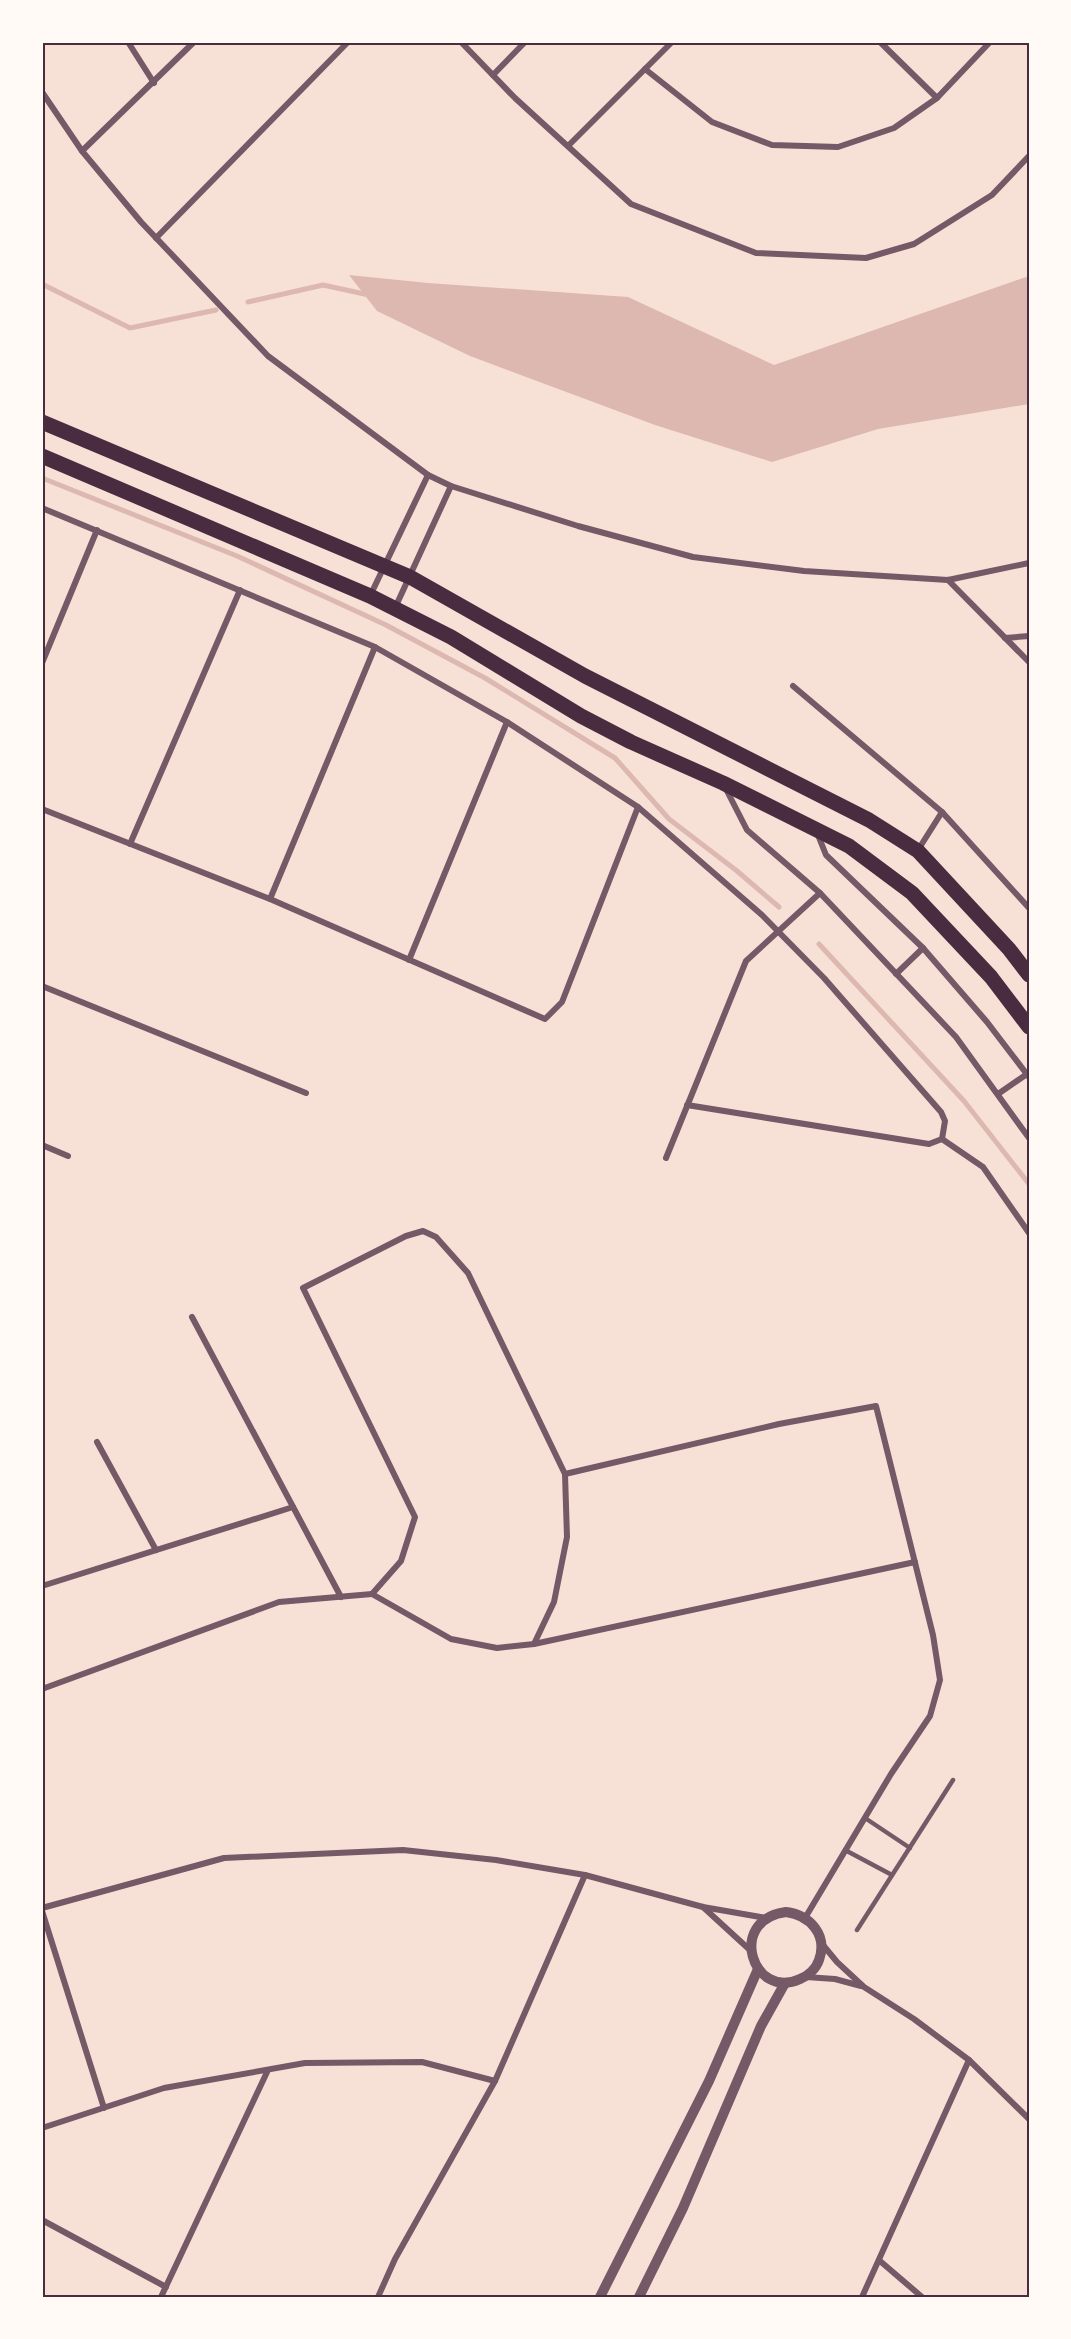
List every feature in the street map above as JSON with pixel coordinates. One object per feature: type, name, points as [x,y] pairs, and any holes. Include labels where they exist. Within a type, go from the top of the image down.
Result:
[{"type":"main road","points":[[42,422],[410,577],[585,676],[869,820],[918,850],[1009,949],[1029,975]]},
{"type":"main road","points":[[42,456],[370,596],[451,637],[581,716],[849,846],[912,893],[991,977],[1029,1027]]},
{"type":"street","points":[[128,42],[154,83]]},
{"type":"street","points":[[82,151],[194,42]]},
{"type":"street","points":[[156,238],[348,42]]},
{"type":"street","points":[[461,42],[514,98],[631,204],[756,253],[866,258],[914,244],[992,195],[1029,156]]},
{"type":"street","points":[[493,75],[525,42]]},
{"type":"street","points":[[568,146],[672,42]]},
{"type":"street","points":[[880,42],[937,98]]},
{"type":"street","points":[[645,69],[712,122],[772,145],[838,147],[894,128],[937,98],[990,42]]},
{"type":"street","points":[[42,92],[82,151],[156,238],[268,356],[428,475],[451,486],[578,526],[693,557],[804,571],[948,580],[1029,563]]},
{"type":"street","points":[[370,596],[428,475]]},
{"type":"street","points":[[395,609],[451,486]]},
{"type":"street","points":[[42,508],[375,647],[507,722],[638,807],[762,915],[824,978],[940,1112],[945,1121],[942,1139]]},
{"type":"street","points":[[42,663],[97,530]]},
{"type":"street","points":[[948,580],[1029,662]]},
{"type":"street","points":[[130,844],[240,590]]},
{"type":"street","points":[[1005,638],[1029,636]]},
{"type":"street","points":[[270,898],[375,647]]},
{"type":"street","points":[[793,686],[942,812],[1029,908]]},
{"type":"street","points":[[409,960],[507,722]]},
{"type":"street","points":[[723,783],[747,830],[820,893],[956,1037],[1029,1138]]},
{"type":"street","points":[[42,809],[270,898],[545,1019],[561,1002],[638,807]]},
{"type":"street","points":[[918,850],[942,812]]},
{"type":"street","points":[[815,828],[826,855],[922,948],[987,1022],[1028,1076],[998,1094]]},
{"type":"street","points":[[666,1158],[746,961],[820,893]]},
{"type":"street","points":[[896,974],[922,948]]},
{"type":"street","points":[[42,986],[306,1093]]},
{"type":"street","points":[[687,1105],[928,1144],[942,1139]]},
{"type":"street","points":[[942,1139],[983,1167],[1029,1233]]},
{"type":"street","points":[[42,1145],[68,1156]]},
{"type":"street","points":[[372,1594],[401,1561],[415,1517],[303,1287],[406,1236],[423,1231],[436,1237],[468,1272],[565,1474],[567,1537],[554,1602],[534,1644]]},
{"type":"street","points":[[192,1317],[341,1597]]},
{"type":"street","points":[[565,1474],[778,1424],[876,1406],[933,1635],[940,1680],[930,1716],[805,1917]]},
{"type":"street","points":[[97,1442],[156,1550]]},
{"type":"street","points":[[42,1586],[293,1507]]},
{"type":"street","points":[[42,1689],[279,1602],[372,1594],[451,1639],[497,1648],[534,1644],[915,1562]]},
{"type":"street","points":[[104,2108],[42,1910],[224,1858],[403,1850],[496,1860],[585,1875],[703,1907],[766,1918]]},
{"type":"street","points":[[378,2297],[395,2259],[495,2081],[585,1875]]},
{"type":"street","points":[[703,1907],[751,1951],[758,1970],[775,1981],[785,1983],[805,1977],[835,1979],[864,1988]]},
{"type":"street","points":[[751,1951],[754,1932],[766,1918],[776,1913],[786,1912],[805,1917],[814,1926],[823,1945],[837,1962],[864,1988],[914,2019],[969,2060],[1029,2119]]},
{"type":"street","points":[[805,1977],[819,1962],[823,1945]]},
{"type":"street","points":[[600,2297],[709,2081],[758,1970]]},
{"type":"street","points":[[639,2297],[682,2208],[761,2025],[785,1983]]},
{"type":"street","points":[[862,2297],[969,2060]]},
{"type":"street","points":[[42,2128],[164,2088],[305,2063],[422,2062],[495,2081]]},
{"type":"street","points":[[161,2297],[268,2070]]},
{"type":"street","points":[[42,2220],[166,2287]]},
{"type":"street","points":[[880,2261],[922,2297]]},
{"type":"lane","points":[[856,1930],[953,1780]]},
{"type":"lane","points":[[865,1818],[910,1848]]},
{"type":"lane","points":[[845,1850],[892,1875]]},
{"type":"shaded area","points":[[349,275],[628,297],[774,365],[1029,276],[1029,404],[878,429],[772,462],[655,425],[470,356],[377,311]]},
{"type":"waterway","points":[[42,284],[130,328],[216,310]]},
{"type":"waterway","points":[[248,302],[323,285],[369,295]]},
{"type":"waterway","points":[[42,478],[237,556],[386,625],[485,678],[615,758],[669,819],[737,871],[779,907]]},
{"type":"waterway","points":[[819,944],[964,1101],[1029,1184]]}]
